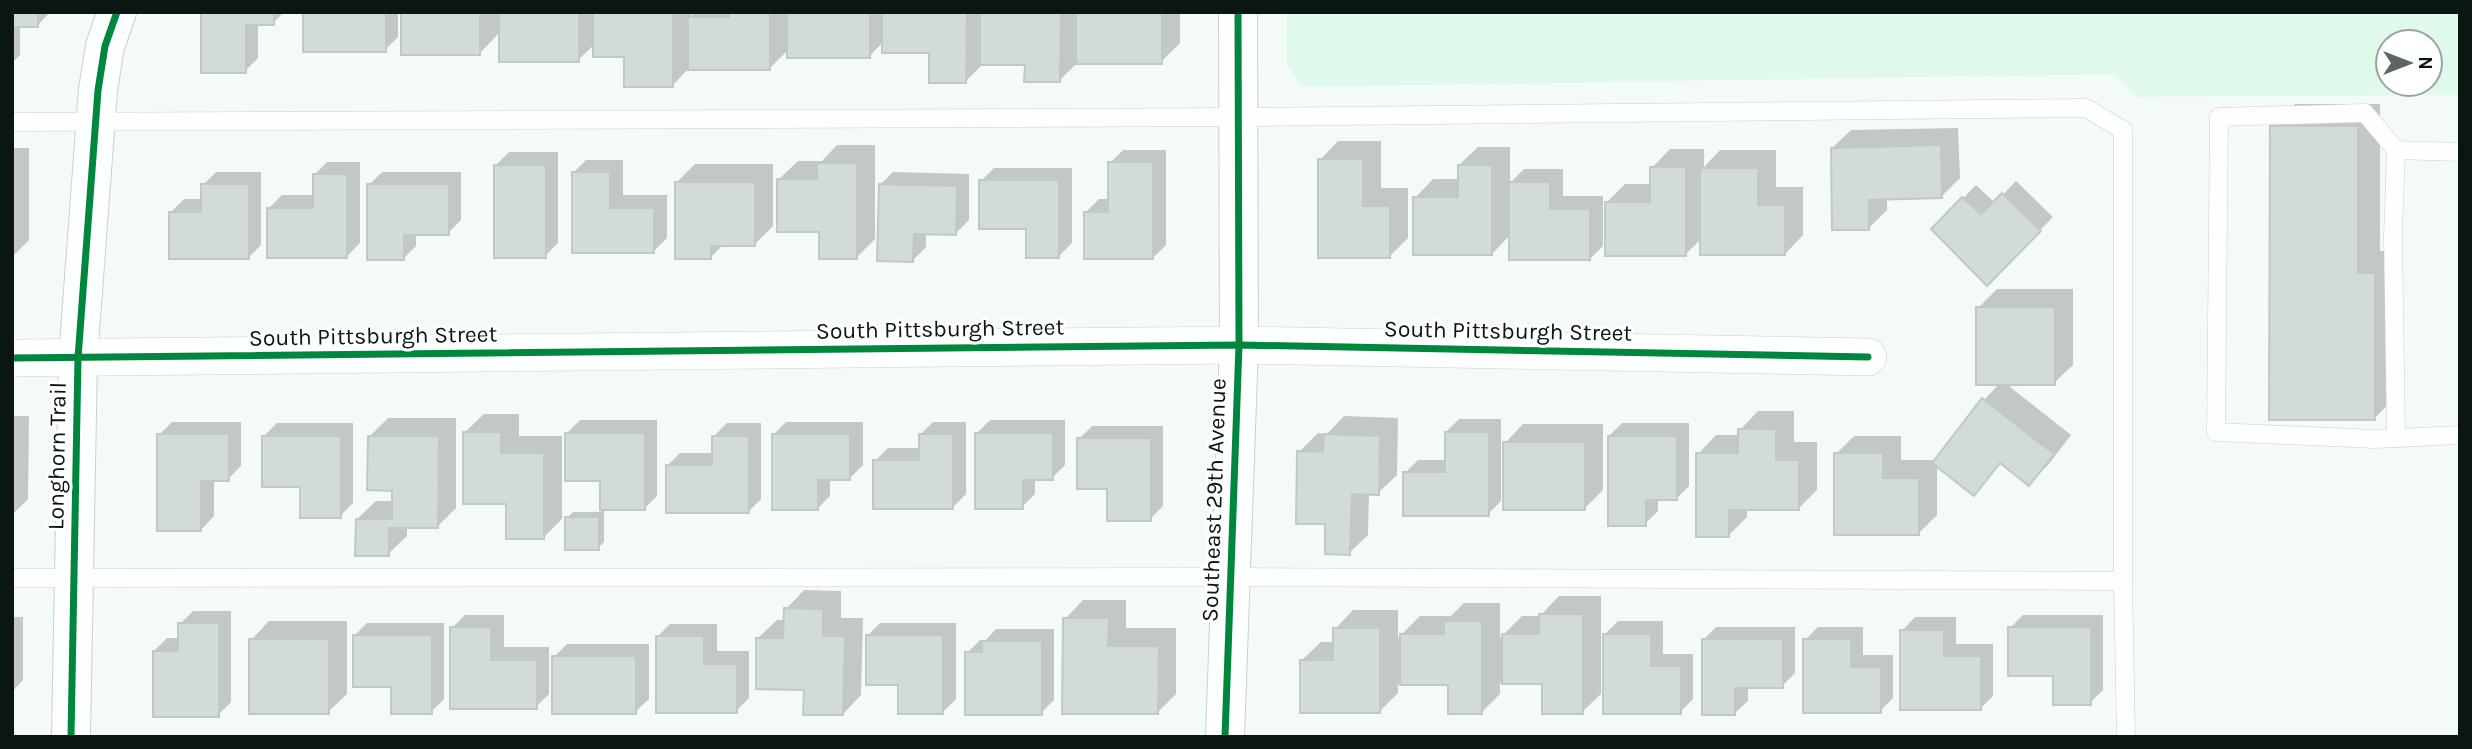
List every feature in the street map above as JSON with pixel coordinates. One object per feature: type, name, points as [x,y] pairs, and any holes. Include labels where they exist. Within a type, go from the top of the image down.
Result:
[{"type":"street","name":"Longhorn Trail","points":[[71,737],[78,358],[96,121],[105,46],[117,12]]},
{"type":"street","name":"Southeast 29th Avenue","points":[[1224,737],[1239,345],[1238,12]]},
{"type":"street","name":"South Pittsburgh Street","points":[[12,358],[1239,345],[1868,357]]},
{"type":"lane","points":[[12,122],[1238,117],[2087,108],[2123,130],[2123,580],[2126,737]]},
{"type":"lane","points":[[2396,438],[2393,236],[2396,150],[2365,113],[2219,117],[2217,432],[2396,438],[2460,435]]},
{"type":"lane","points":[[2396,150],[2460,152]]},
{"type":"lane","points":[[12,578],[1230,577],[2123,580]]},
{"type":"shaded area","points":[[1286,12],[2460,12],[2460,95],[2444,95],[2444,28],[2374,28],[2374,96],[2136,97],[2113,74],[1303,87],[1286,63]]},
{"type":"building","points":[[12,12],[38,12],[38,27],[12,27]]},
{"type":"building","points":[[201,12],[274,12],[274,25],[246,25],[246,73],[201,73]]},
{"type":"building","points":[[303,12],[386,12],[386,52],[303,52]]},
{"type":"building","points":[[401,12],[480,12],[480,55],[401,55]]},
{"type":"building","points":[[499,12],[579,12],[579,62],[499,62]]},
{"type":"building","points":[[593,12],[673,12],[673,87],[624,87],[624,57],[593,57]]},
{"type":"building","points":[[729,12],[770,12],[770,70],[688,70],[688,17],[729,17]]},
{"type":"building","points":[[787,12],[870,12],[870,58],[787,58]]},
{"type":"building","points":[[882,12],[967,12],[966,83],[929,83],[929,53],[882,53]]},
{"type":"building","points":[[980,12],[1061,12],[1060,82],[1024,82],[1025,65],[980,65]]},
{"type":"building","points":[[1076,12],[1162,12],[1162,64],[1076,64]]},
{"type":"building","points":[[2270,126],[2358,126],[2358,273],[2375,273],[2375,420],[2269,420]]},
{"type":"building","points":[[1941,145],[1942,198],[1869,200],[1869,230],[1832,230],[1831,148]]},
{"type":"building","points":[[1318,159],[1363,159],[1363,206],[1390,206],[1390,258],[1318,258]]},
{"type":"building","points":[[1108,162],[1153,162],[1153,259],[1084,259],[1084,212],[1108,212]]},
{"type":"building","points":[[817,163],[857,163],[857,259],[819,259],[819,232],[777,232],[777,179],[817,179]]},
{"type":"building","points":[[494,165],[546,165],[546,258],[494,258]]},
{"type":"building","points":[[1458,165],[1492,165],[1492,255],[1413,255],[1413,197],[1458,197]]},
{"type":"building","points":[[1650,167],[1686,167],[1686,256],[1605,256],[1605,202],[1650,202]]},
{"type":"building","points":[[1700,168],[1758,168],[1758,205],[1785,205],[1785,255],[1700,255]]},
{"type":"building","points":[[572,172],[610,172],[610,208],[654,208],[654,253],[572,253]]},
{"type":"building","points":[[313,174],[347,174],[347,258],[267,258],[267,208],[313,208]]},
{"type":"building","points":[[979,180],[1059,180],[1059,258],[1026,258],[1026,229],[979,229]]},
{"type":"building","points":[[675,182],[755,182],[755,246],[711,246],[711,259],[675,259]]},
{"type":"building","points":[[1509,182],[1550,182],[1550,209],[1590,209],[1590,260],[1509,260]]},
{"type":"building","points":[[201,184],[249,184],[249,259],[169,259],[169,212],[201,212]]},
{"type":"building","points":[[367,184],[449,184],[449,235],[404,235],[404,260],[367,260]]},
{"type":"building","points":[[879,184],[957,186],[956,235],[914,234],[913,262],[877,261]]},
{"type":"building","points":[[2002,193],[2041,231],[1987,286],[1931,229],[1962,197],[1981,214]]},
{"type":"building","points":[[1976,307],[2055,307],[2055,385],[1976,385]]},
{"type":"building","points":[[1982,398],[2054,454],[2029,486],[2000,463],[1974,496],[1932,463]]},
{"type":"building","points":[[1738,429],[1776,429],[1776,460],[1799,460],[1799,510],[1729,510],[1729,537],[1696,537],[1696,453],[1738,453]]},
{"type":"building","points":[[463,432],[501,432],[501,453],[544,453],[544,539],[506,539],[506,504],[463,504]]},
{"type":"building","points":[[1445,432],[1489,432],[1489,516],[1403,516],[1403,472],[1445,472]]},
{"type":"building","points":[[565,433],[645,433],[645,510],[600,510],[600,481],[565,481]]},
{"type":"building","points":[[975,433],[1053,433],[1053,480],[1023,480],[1023,509],[975,509]]},
{"type":"building","points":[[157,434],[229,434],[229,481],[201,481],[201,531],[157,531]]},
{"type":"building","points":[[772,434],[850,434],[850,480],[818,480],[818,510],[772,510]]},
{"type":"building","points":[[919,434],[953,434],[953,509],[873,509],[873,460],[919,460]]},
{"type":"building","points":[[1324,434],[1380,436],[1379,495],[1352,494],[1350,555],[1325,554],[1325,524],[1296,524],[1297,451],[1323,452]]},
{"type":"building","points":[[262,436],[341,436],[341,518],[300,518],[300,487],[262,487]]},
{"type":"building","points":[[368,436],[439,436],[438,528],[389,528],[389,556],[355,556],[356,519],[392,519],[392,491],[367,490]]},
{"type":"building","points":[[712,436],[749,436],[749,513],[666,513],[666,465],[712,465]]},
{"type":"building","points":[[1608,436],[1677,436],[1677,500],[1646,500],[1646,526],[1608,526]]},
{"type":"building","points":[[1077,438],[1151,438],[1151,521],[1107,521],[1107,489],[1077,489]]},
{"type":"building","points":[[1503,442],[1585,442],[1585,510],[1503,510]]},
{"type":"building","points":[[1834,453],[1883,453],[1883,478],[1919,478],[1919,535],[1834,535]]},
{"type":"building","points":[[565,517],[599,517],[599,550],[565,550]]},
{"type":"building","points":[[784,608],[823,609],[823,636],[845,636],[843,715],[803,715],[804,690],[756,689],[756,638],[783,638]]},
{"type":"building","points":[[1539,614],[1583,614],[1583,714],[1542,714],[1542,684],[1502,684],[1502,634],[1539,634]]},
{"type":"building","points":[[1063,618],[1109,618],[1108,646],[1159,646],[1158,714],[1062,714]]},
{"type":"building","points":[[1444,621],[1482,621],[1482,714],[1448,714],[1448,685],[1400,685],[1400,634],[1444,634]]},
{"type":"building","points":[[178,623],[219,623],[219,717],[153,717],[153,651],[178,651]]},
{"type":"building","points":[[450,627],[491,627],[491,660],[537,660],[537,709],[450,709]]},
{"type":"building","points":[[2008,627],[2091,627],[2091,705],[2053,705],[2053,676],[2008,676]]},
{"type":"building","points":[[1333,628],[1380,628],[1380,713],[1300,713],[1300,660],[1333,660]]},
{"type":"building","points":[[1900,630],[1944,630],[1944,656],[1981,656],[1981,710],[1900,710]]},
{"type":"building","points":[[1603,634],[1651,634],[1651,666],[1681,666],[1681,714],[1603,714]]},
{"type":"building","points":[[353,635],[432,635],[432,714],[391,714],[391,687],[353,687]]},
{"type":"building","points":[[866,635],[943,635],[943,714],[898,714],[898,685],[866,685]]},
{"type":"building","points":[[656,636],[704,636],[704,664],[737,664],[737,713],[656,713]]},
{"type":"building","points":[[249,639],[329,639],[329,714],[249,714]]},
{"type":"building","points":[[1702,639],[1783,639],[1783,688],[1735,688],[1735,715],[1702,715]]},
{"type":"building","points":[[1803,639],[1851,639],[1851,667],[1881,667],[1881,713],[1803,713]]},
{"type":"building","points":[[982,641],[1042,641],[1042,715],[965,715],[965,652],[982,652]]},
{"type":"building","points":[[552,656],[636,656],[636,714],[552,714]]},
{"type":"cycle path","points":[[71,737],[78,358],[98,90],[105,46],[117,12]]},
{"type":"cycle path","points":[[1225,737],[1239,345],[1238,12]]},
{"type":"cycle path","points":[[12,358],[1239,345],[1868,357]]}]
